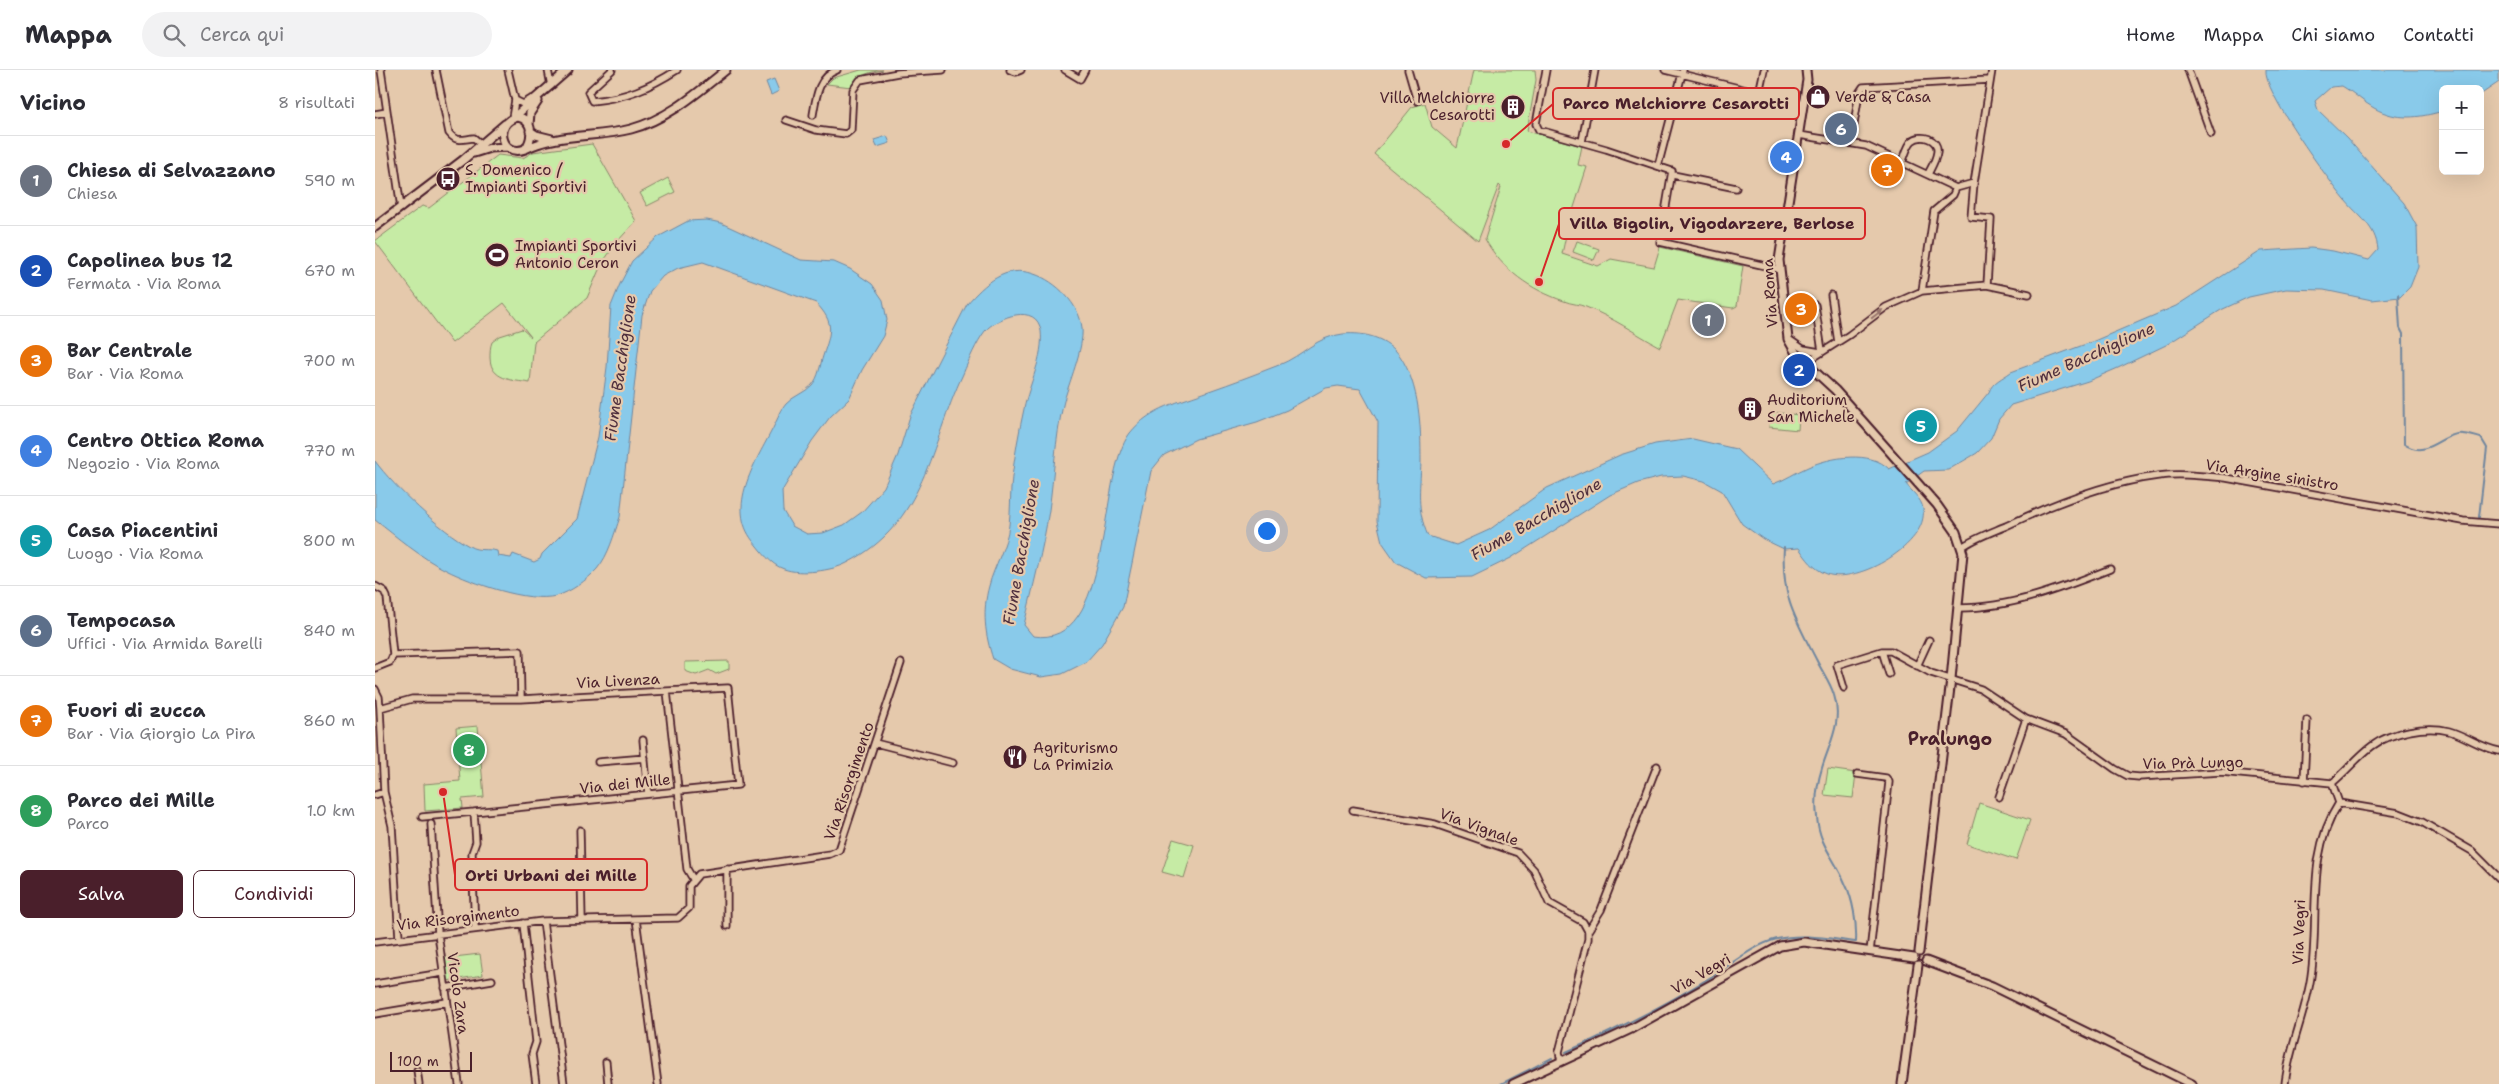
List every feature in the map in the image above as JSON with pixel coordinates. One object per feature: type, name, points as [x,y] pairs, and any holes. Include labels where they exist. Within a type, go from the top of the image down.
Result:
[{"type":"street","points":[[381,70],[401,208]]},
{"type":"street","points":[[436,70],[449,133],[454,139],[474,138],[481,144]]},
{"type":"street","points":[[508,70],[515,100],[529,126]]},
{"type":"street","points":[[548,70],[551,86]]},
{"type":"street","points":[[375,227],[463,160],[551,86],[567,70]]},
{"type":"street","points":[[612,70],[587,92],[592,101],[637,93],[677,70]]},
{"type":"street","points":[[463,160],[483,150],[507,147],[516,151],[555,139],[629,129],[644,125],[676,108],[726,70]]},
{"type":"street","points":[[813,115],[823,80],[831,72],[837,70]]},
{"type":"street","points":[[786,120],[816,130],[846,134],[851,130],[853,90],[860,80],[898,73],[943,70]]},
{"type":"street","points":[[1010,70],[1016,72],[1021,70]]},
{"type":"street","points":[[1065,70],[1080,79],[1085,70]]},
{"type":"street","points":[[1408,70],[1417,102]]},
{"type":"street","points":[[1546,70],[1536,124],[1541,131],[1672,171],[1673,175],[1660,242],[1779,269]]},
{"type":"street","points":[[1582,142],[1595,70]]},
{"type":"street","points":[[1665,70],[1759,93],[1764,70]]},
{"type":"street","name":"Via Roma","points":[[1805,70],[1807,80]]},
{"type":"street","name":"Via Roma","points":[[1811,70],[1807,80],[1779,269],[1788,339],[1797,355],[1835,390],[1897,457],[1951,523],[1961,544]]},
{"type":"street","points":[[1987,284],[1991,219],[1971,217],[1973,183],[1992,70]]},
{"type":"street","points":[[2188,70],[2211,134]]},
{"type":"street","points":[[1658,166],[1683,73]]},
{"type":"street","points":[[1851,143],[1859,92],[1863,86],[1990,80]]},
{"type":"street","points":[[515,100],[523,104],[544,92]]},
{"type":"street","points":[[525,149],[530,141],[530,114],[544,92]]},
{"type":"street","points":[[512,118],[515,100]]},
{"type":"street","points":[[375,114],[387,112]]},
{"type":"street","points":[[512,118],[522,118],[536,135],[555,139]]},
{"type":"street","points":[[505,124],[504,139],[507,147]]},
{"type":"street","points":[[1799,135],[1866,146],[1957,188]]},
{"type":"street","points":[[1902,162],[1914,139],[1919,137],[1932,140],[1937,145],[1937,153],[1928,174]]},
{"type":"street","points":[[1673,175],[1736,188]]},
{"type":"street","points":[[1922,291],[1935,211],[1953,195],[1957,188],[1973,183]]},
{"type":"street","points":[[1721,222],[1783,233]]},
{"type":"street","points":[[1805,363],[1886,307],[1922,291],[1987,284],[2029,294]]},
{"type":"street","points":[[1831,295],[1838,342]]},
{"type":"street","points":[[1815,305],[1821,352]]},
{"type":"street","points":[[1788,339],[1803,349],[1821,352]]},
{"type":"street","points":[[1797,355],[1810,351]]},
{"type":"street","name":"Via Argine sinistro","points":[[1961,544],[2074,497],[2158,476],[2189,474],[2226,478],[2463,521],[2499,524]]},
{"type":"street","points":[[1902,1084],[1959,608],[1963,559],[1961,544]]},
{"type":"street","points":[[1959,608],[1983,607],[2057,590],[2110,569]]},
{"type":"street","points":[[375,586],[384,591],[389,604],[393,655],[390,662],[375,668]]},
{"type":"street","points":[[1917,666],[1929,640]]},
{"type":"street","name":"Via Prà Lungo","points":[[1882,651],[1891,650],[1917,666],[1981,689],[2027,719],[2067,734],[2115,770],[2128,776],[2158,777],[2221,772],[2332,783]]},
{"type":"street","points":[[393,655],[520,651],[521,699]]},
{"type":"street","points":[[1844,688],[1837,665],[1882,651],[1889,674]]},
{"type":"street","name":"Via Risorgimento","points":[[375,942],[543,921],[678,918],[685,913],[690,903],[689,886],[699,874],[829,854],[839,850],[901,663]]},
{"type":"street","name":"Via dei Mille","points":[[422,817],[738,786],[728,688],[667,691]]},
{"type":"street","points":[[375,689],[379,697],[380,708],[378,723],[384,792],[392,826],[399,938]]},
{"type":"street","name":"Via Livenza","points":[[380,708],[413,699],[521,699],[667,691],[687,869],[693,879]]},
{"type":"street","points":[[1999,797],[2027,719]]},
{"type":"street","points":[[2304,781],[2307,720]]},
{"type":"street","points":[[2499,751],[2478,745],[2455,733],[2442,730],[2408,732],[2372,746],[2332,783],[2339,804],[2399,813],[2422,822],[2471,851],[2499,878]]},
{"type":"street","points":[[643,740],[648,794]]},
{"type":"street","points":[[875,743],[953,763]]},
{"type":"street","points":[[598,762],[645,758]]},
{"type":"street","points":[[1561,1061],[1559,1052],[1588,931],[1601,910],[1657,766]]},
{"type":"street","points":[[1857,774],[1886,778],[1889,782],[1870,952]]},
{"type":"street","points":[[375,795],[384,792]]},
{"type":"street","name":"Via Vegri","points":[[2285,1084],[2287,1062],[2301,1020],[2312,975],[2314,896],[2320,850],[2329,821],[2339,804]]},
{"type":"street","name":"Via Vignale","points":[[1353,810],[1435,824],[1518,853],[1534,870],[1549,903],[1554,908],[1578,918],[1583,922],[1588,931]]},
{"type":"street","points":[[475,812],[477,842],[472,854],[475,929]]},
{"type":"street","name":"Vicolo Zara","points":[[431,824],[442,973],[459,1084]]},
{"type":"street","points":[[581,830],[582,920]]},
{"type":"street","points":[[727,869],[727,926]]},
{"type":"street","points":[[636,919],[658,1084]]},
{"type":"street","points":[[543,921],[563,1084]]},
{"type":"street","points":[[523,923],[536,1042],[532,1054],[535,1084]]},
{"type":"street","name":"Via Vegri","points":[[1513,1084],[1631,1029],[1780,946],[1805,942],[1870,952],[1916,962]]},
{"type":"street","points":[[1919,952],[1925,955],[1926,961]]},
{"type":"street","points":[[1916,962],[1926,961],[1992,986],[2192,1084]]},
{"type":"street","points":[[375,984],[442,973]]},
{"type":"street","points":[[445,988],[492,980]]},
{"type":"street","points":[[376,1014],[447,1002]]},
{"type":"street","points":[[605,1062],[608,1084]]},
{"type":"street","points":[[417,1070],[419,1084]]},
{"type":"green space","points":[[861,70],[883,70],[860,77],[851,87],[827,84],[833,78]]},
{"type":"green space","points":[[1474,70],[1535,70],[1536,80],[1527,131],[1582,146],[1578,165],[1587,167],[1568,226],[1562,254],[1598,266],[1611,259],[1654,267],[1660,247],[1743,266],[1737,306],[1733,308],[1678,300],[1660,347],[1596,311],[1540,291],[1519,278],[1500,260],[1485,239],[1501,187],[1499,185],[1478,241],[1374,154],[1412,107],[1425,103],[1432,127],[1457,148]]},
{"type":"green space","name":"Impianti Sportivi Antonio Ceron","points":[[592,144],[636,221],[616,243],[601,265],[587,298],[534,342],[530,383],[504,378],[494,371],[491,365],[490,348],[492,342],[500,336],[522,329],[531,337],[504,303],[452,343],[375,241],[422,206],[429,208],[498,155],[523,158],[533,152]]},
{"type":"green space","points":[[668,178],[675,192],[647,206],[640,193]]},
{"type":"green space","points":[[1577,241],[1599,249],[1594,260],[1573,252]]},
{"type":"green space","points":[[1771,412],[1799,415],[1798,430],[1769,427]]},
{"type":"green space","points":[[729,661],[729,669],[716,674],[709,670],[696,675],[685,671],[685,662]]},
{"type":"green space","points":[[478,726],[484,797],[462,799],[463,808],[425,811],[424,784],[460,781],[456,728]]},
{"type":"green space","points":[[1828,769],[1856,773],[1853,798],[1824,795]]},
{"type":"green space","points":[[1979,803],[2030,820],[2016,860],[1967,844]]},
{"type":"green space","points":[[1173,839],[1194,845],[1184,878],[1162,872]]},
{"type":"green space","points":[[480,954],[483,975],[447,981],[445,958]]},
{"type":"water","name":"Fiume Bacchiglione","points":[[2266,70],[2499,70],[2499,82],[2484,92],[2484,85],[2439,85],[2439,112],[2417,117],[2400,117],[2383,112],[2370,106],[2342,86],[2331,87],[2315,101],[2318,110],[2347,138],[2404,203],[2417,227],[2418,267],[2410,287],[2400,297],[2372,300],[2324,290],[2286,289],[2249,297],[2221,310],[2166,345],[2118,368],[2088,381],[2011,405],[1999,419],[1991,438],[1977,453],[1948,470],[1924,471],[1906,484],[1919,499],[1923,509],[1922,522],[1915,535],[1889,559],[1855,573],[1840,576],[1827,574],[1814,566],[1799,548],[1784,549],[1763,539],[1742,524],[1722,491],[1704,481],[1683,476],[1661,477],[1638,483],[1610,495],[1511,558],[1472,577],[1426,578],[1396,562],[1382,542],[1377,521],[1378,422],[1360,389],[1338,386],[1326,388],[1287,410],[1257,422],[1196,439],[1164,455],[1151,471],[1123,607],[1102,644],[1086,662],[1062,674],[1041,677],[1010,669],[993,659],[986,632],[985,614],[991,578],[1008,533],[1012,477],[1017,443],[1026,400],[1040,351],[1041,331],[1038,322],[1032,317],[1016,315],[998,321],[985,331],[973,352],[951,401],[922,481],[894,527],[873,546],[841,566],[816,571],[791,571],[779,567],[771,561],[753,541],[745,528],[742,514],[743,500],[751,471],[782,410],[789,401],[809,388],[816,378],[828,340],[829,322],[816,303],[703,262],[678,268],[663,276],[650,291],[642,315],[620,517],[605,557],[597,569],[584,581],[562,594],[544,597],[531,597],[485,586],[470,581],[427,560],[375,520],[375,461],[383,472],[419,508],[445,530],[469,546],[476,549],[497,551],[498,556],[511,558],[513,554],[534,562],[540,559],[542,554],[577,519],[598,437],[607,367],[611,306],[620,284],[632,261],[658,237],[688,221],[707,220],[721,223],[801,260],[834,262],[850,269],[872,284],[883,300],[887,320],[883,336],[862,370],[849,399],[830,417],[812,441],[782,491],[783,511],[792,526],[807,534],[823,533],[844,525],[862,512],[884,487],[898,455],[910,416],[967,304],[981,289],[1005,274],[1024,272],[1034,274],[1051,282],[1072,303],[1077,311],[1082,328],[1081,346],[1060,418],[1047,525],[1024,625],[1033,636],[1059,633],[1078,616],[1091,589],[1119,455],[1130,433],[1138,424],[1166,406],[1279,365],[1317,342],[1343,334],[1367,335],[1382,341],[1395,350],[1407,368],[1412,380],[1420,421],[1420,508],[1424,526],[1428,536],[1456,545],[1489,530],[1547,488],[1620,455],[1655,444],[1693,439],[1736,449],[1773,484],[1817,463],[1839,458],[1861,457],[1872,459],[1889,469],[1928,452],[1957,431],[1998,380],[2011,372],[2094,341],[2176,306],[2261,251],[2311,248],[2333,251],[2369,260],[2378,250],[2374,234],[2366,222],[2337,190],[2312,156],[2285,115],[2268,81]]},
{"type":"water","points":[[774,79],[779,91],[771,95],[766,82]]},
{"type":"water","points":[[887,136],[890,143],[877,147],[874,140]]},
{"type":"waterway","points":[[2398,295],[2400,328],[2403,334],[2404,444],[2419,449],[2432,446],[2457,434],[2481,438],[2487,448],[2479,517]]},
{"type":"waterway","points":[[1566,1052],[1658,1008],[1711,977],[1751,950],[1768,942],[1787,937],[1826,938],[1856,942],[1855,920],[1848,889],[1821,836],[1816,811],[1819,780],[1836,724],[1836,705],[1831,686],[1791,607],[1785,580],[1784,547]]},
{"type":"waterway","points":[[1501,1084],[1552,1058]]},
{"type":"place","name":"Verde & Casa","points":[[1818,97]]},
{"type":"place","name":"Villa Melchiorre Cesarotti","points":[[1513,107]]},
{"type":"place","name":"Tempocasa","points":[[1841,129]]},
{"type":"place","name":"Parco Melchiorre Cesarotti","points":[[1506,144]]},
{"type":"place","name":"Centro Ottica Roma","points":[[1786,157]]},
{"type":"place","name":"Fuori di zucca","points":[[1887,170]]},
{"type":"place","name":"S. Domenico / Impianti Sportivi","points":[[448,179]]},
{"type":"place","name":"Impianti Sportivi Antonio Ceron","points":[[497,255]]},
{"type":"place","name":"Villa Bigolin, Vigodarzere, Berlose","points":[[1539,282]]},
{"type":"place","name":"Bar Centrale","points":[[1801,309]]},
{"type":"place","name":"Chiesa di Selvazzano","points":[[1708,320]]},
{"type":"place","name":"Capolinea bus 12","points":[[1799,370]]},
{"type":"place","name":"Auditorium San Michele","points":[[1750,409]]},
{"type":"place","name":"Casa Piacentini","points":[[1921,426]]},
{"type":"place","name":"Parco dei Mille","points":[[469,750]]},
{"type":"place","name":"Agriturismo La Primizia","points":[[1015,757]]},
{"type":"place","name":"Orti Urbani dei Mille","points":[[443,792]]},
{"type":"district","name":"Pralungo","points":[[1950,739]]}]
